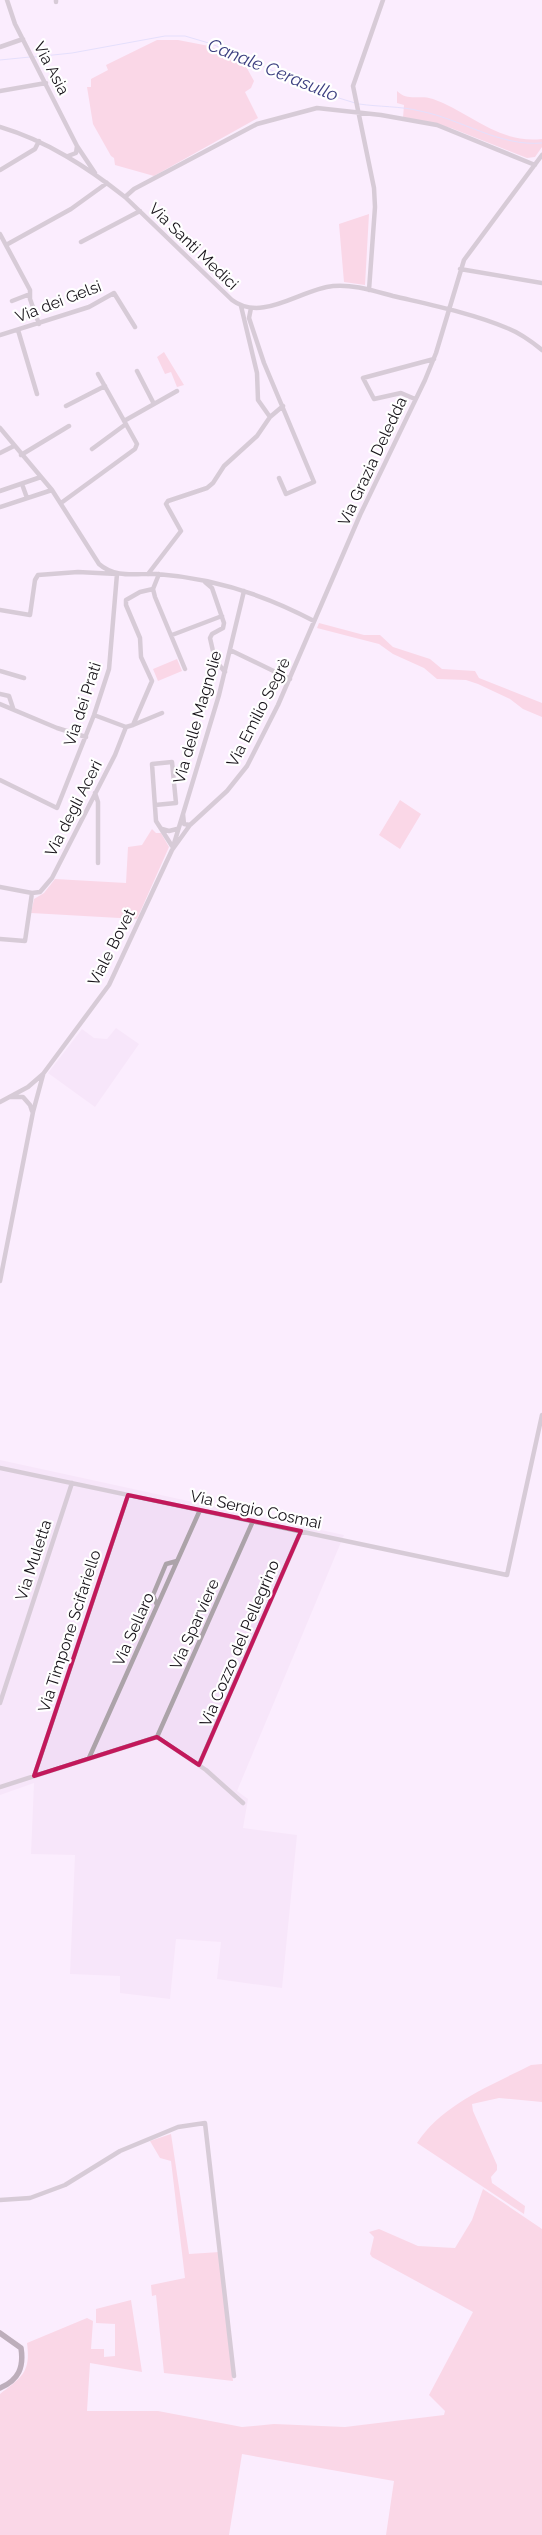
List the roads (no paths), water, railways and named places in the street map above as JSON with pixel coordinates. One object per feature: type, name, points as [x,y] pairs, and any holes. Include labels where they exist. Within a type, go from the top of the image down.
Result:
[{"type":"main road","points":[[0,2333],[21,2348],[23,2360],[18,2376],[0,2388]]},
{"type":"street","name":"Via Asia","points":[[7,0],[23,39],[77,146],[97,176]]},
{"type":"street","points":[[369,290],[375,207],[374,188],[355,96],[355,78],[383,0]]},
{"type":"street","points":[[0,47],[23,39]]},
{"type":"street","points":[[0,91],[46,83]]},
{"type":"street","points":[[125,197],[134,189],[257,124],[317,108],[358,112],[437,125],[535,164]]},
{"type":"street","name":"Via Santi Medici","points":[[0,127],[39,142],[68,156],[107,183],[140,210],[232,300],[241,306],[263,308],[314,290],[334,286],[369,290],[447,309],[508,328],[528,339],[542,350]]},
{"type":"street","points":[[0,170],[36,149],[39,142]]},
{"type":"street","name":"Via Asia","points":[[77,146],[79,164]]},
{"type":"street","points":[[68,156],[76,153],[77,146]]},
{"type":"street","name":"Via Grazia Deledda","points":[[314,622],[434,359],[460,269],[469,251],[542,154]]},
{"type":"street","points":[[79,164],[83,163],[85,157]]},
{"type":"street","points":[[4,243],[72,209],[107,183]]},
{"type":"street","points":[[81,242],[140,210]]},
{"type":"street","points":[[0,234],[26,282],[39,324]]},
{"type":"street","points":[[460,269],[542,283]]},
{"type":"street","name":"Via dei Gelsi","points":[[0,336],[89,307],[114,293],[135,327]]},
{"type":"street","points":[[12,301],[30,294]]},
{"type":"street","points":[[241,306],[257,373],[258,400],[270,417]]},
{"type":"street","points":[[250,308],[249,318],[271,381],[314,482],[286,494],[279,478]]},
{"type":"street","points":[[241,312],[249,318]]},
{"type":"street","points":[[18,330],[37,394]]},
{"type":"street","points":[[415,398],[401,393],[374,399],[363,378],[434,359]]},
{"type":"street","points":[[137,371],[154,404]]},
{"type":"street","points":[[60,503],[135,449],[135,439],[98,374]]},
{"type":"street","points":[[66,406],[105,386]]},
{"type":"street","points":[[92,449],[125,422],[177,391]]},
{"type":"street","points":[[148,574],[181,531],[167,510],[166,504],[168,501],[207,488],[213,483],[224,466],[257,436],[270,417],[283,406]]},
{"type":"street","points":[[21,455],[69,426]]},
{"type":"street","points":[[0,428],[52,490],[99,564],[106,570],[117,574]]},
{"type":"street","points":[[0,453],[14,446]]},
{"type":"street","points":[[0,491],[41,477]]},
{"type":"street","points":[[22,484],[27,498]]},
{"type":"street","points":[[0,507],[52,490]]},
{"type":"street","points":[[0,610],[30,615],[35,580],[38,574],[78,572],[159,574],[204,581],[244,591],[275,601],[314,622]]},
{"type":"street","name":"Via dei Prati","points":[[0,780],[57,808],[86,737],[109,669],[117,574]]},
{"type":"street","points":[[159,574],[153,589],[185,669]]},
{"type":"street","points":[[204,581],[212,588],[222,616],[222,628],[212,634],[210,638],[215,660],[225,672]]},
{"type":"street","points":[[133,725],[152,681],[141,658],[140,638],[126,605],[126,600],[140,592],[153,589]]},
{"type":"street","name":"Via delle Magnolie","points":[[172,850],[225,672],[244,591]]},
{"type":"street","points":[[172,635],[222,616]]},
{"type":"street","name":"Via Emilio Segrè","points":[[190,825],[228,790],[242,773],[257,748],[290,680],[314,622]]},
{"type":"street","points":[[230,650],[290,680]]},
{"type":"street","points":[[0,671],[24,678]]},
{"type":"street","points":[[0,694],[9,696],[13,708]]},
{"type":"street","points":[[0,704],[56,728],[86,737]]},
{"type":"street","points":[[94,715],[126,727],[162,713]]},
{"type":"street","name":"Via degli Aceri","points":[[32,893],[40,892],[52,878],[126,727]]},
{"type":"street","points":[[155,805],[176,803],[172,762],[152,764],[155,805],[159,827],[172,844],[172,850]]},
{"type":"street","points":[[95,793],[98,802],[98,863]]},
{"type":"street","points":[[183,810],[184,824],[190,825]]},
{"type":"street","name":"Viale Bovet","points":[[43,1074],[109,985],[172,850],[190,825]]},
{"type":"street","points":[[159,827],[169,831],[177,829]]},
{"type":"street","points":[[0,887],[32,893],[25,941],[0,939]]},
{"type":"street","points":[[0,1102],[28,1087],[43,1074]]},
{"type":"street","points":[[0,1281],[33,1112],[43,1074]]},
{"type":"street","points":[[10,1097],[23,1097],[33,1112]]},
{"type":"street","name":"Via Sergio Cosmai","points":[[0,1468],[507,1575],[542,1415]]},
{"type":"street","name":"Via Muletta","points":[[0,1703],[72,1483]]},
{"type":"street","name":"Via Timpone Scifariello","points":[[34,1776],[128,1495]]},
{"type":"street","name":"Via Sellaro","points":[[89,1758],[200,1510]]},
{"type":"street","name":"Via Sparviere","points":[[157,1737],[253,1521]]},
{"type":"street","name":"Via Cozzo del Pellegrino","points":[[199,1765],[301,1531]]},
{"type":"street","points":[[157,1605],[153,1595],[166,1564],[177,1561]]},
{"type":"street","points":[[0,1787],[157,1737],[199,1765],[243,1804]]},
{"type":"street","points":[[0,2200],[30,2198],[58,2188],[80,2178],[120,2151],[178,2127],[205,2123],[234,2376]]},
{"type":"waterway","name":"Canale Cerasullo","points":[[34,57],[72,53],[165,36],[185,36],[212,44],[326,94],[355,103]]},
{"type":"waterway","name":"Canale Cerasullo","points":[[0,60],[30,57]]},
{"type":"waterway","name":"Canale Cerasullo","points":[[359,104],[412,109],[511,141],[542,143]]}]
